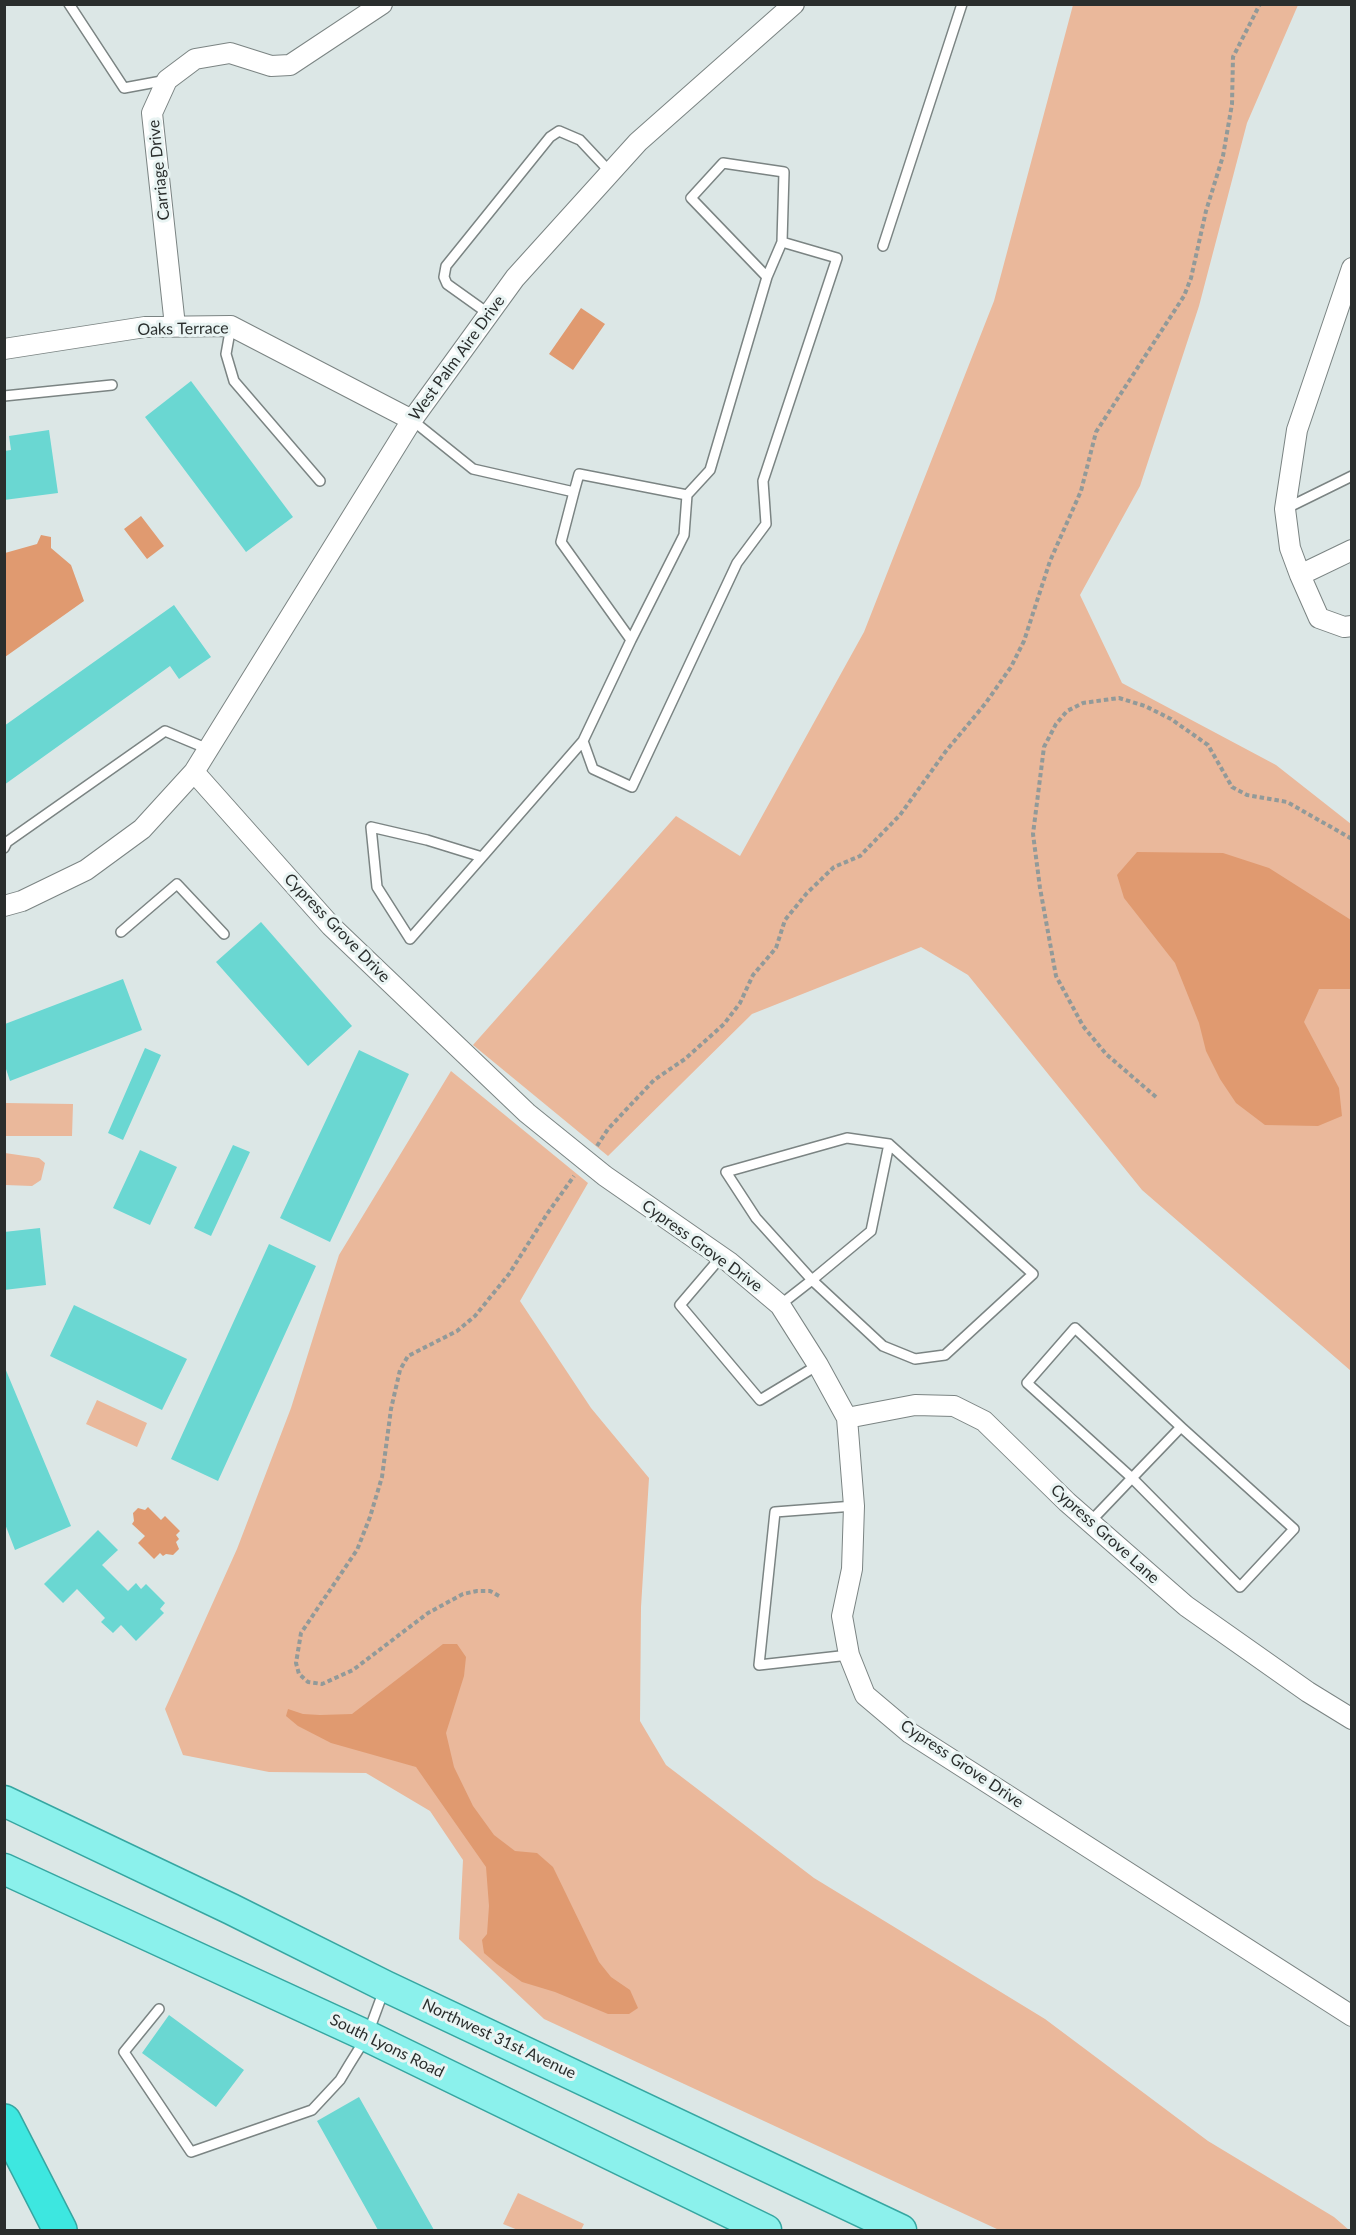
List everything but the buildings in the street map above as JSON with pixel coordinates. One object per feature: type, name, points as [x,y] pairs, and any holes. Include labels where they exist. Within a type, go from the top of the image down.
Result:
[{"type":"highway","points":[[4,2121],[60,2230]]},
{"type":"main road","name":"Northwest 31st Avenue","points":[[4,1801],[231,1909],[859,2221],[901,2230]]},
{"type":"main road","name":"South Lyons Road","points":[[4,1869],[367,2036],[766,2230]]},
{"type":"street","name":"Carriage Drive","points":[[175,326],[152,113],[167,80],[195,59],[230,53],[271,66],[290,65],[382,4]]},
{"type":"street","name":"West Palm Aire Drive","points":[[4,906],[22,901],[86,870],[142,829],[194,772],[412,420],[515,278],[638,142],[794,4]]},
{"type":"street","points":[[1352,268],[1297,430],[1285,509],[1290,548],[1299,575],[1319,618],[1333,624],[1352,626]]},
{"type":"street","name":"Oaks Terrace","points":[[4,349],[145,327],[231,326],[412,420]]},
{"type":"street","points":[[1299,575],[1352,550]]},
{"type":"street","name":"Cypress Grove Drive","points":[[194,772],[331,926],[527,1113],[586,1161],[721,1257],[780,1305],[818,1365],[847,1418],[854,1506],[852,1569],[842,1616],[849,1655],[866,1695],[910,1733],[1352,2016]]},
{"type":"street","name":"Cypress Grove Lane","points":[[847,1418],[915,1405],[954,1406],[984,1421],[1090,1522],[1186,1606],[1308,1692],[1352,1719]]},
{"type":"lane","points":[[69,4],[124,88],[167,80]]},
{"type":"lane","points":[[884,246],[962,4]]},
{"type":"lane","points":[[489,314],[447,284],[444,276],[446,266],[550,137],[559,131],[580,140],[611,172]]},
{"type":"lane","points":[[482,857],[427,840],[371,827],[377,887],[410,939],[482,857],[583,741],[684,535],[687,495],[710,470],[767,277],[782,242],[784,172],[723,163],[691,198],[767,277]]},
{"type":"lane","points":[[583,741],[593,769],[632,787],[737,563],[766,524],[763,481],[837,258],[782,242]]},
{"type":"lane","points":[[231,326],[226,354],[234,381],[320,481]]},
{"type":"lane","points":[[4,396],[112,385]]},
{"type":"lane","points":[[412,420],[473,469],[574,492]]},
{"type":"lane","points":[[631,640],[561,542],[579,474],[687,495]]},
{"type":"lane","points":[[1285,509],[1352,476]]},
{"type":"lane","points":[[4,848],[7,842],[165,731],[208,749]]},
{"type":"lane","points":[[121,932],[177,884],[224,934]]},
{"type":"lane","points":[[847,1138],[889,1144],[1033,1274],[945,1355],[915,1359],[883,1346],[812,1280],[756,1218],[726,1172],[847,1138]]},
{"type":"lane","points":[[780,1305],[871,1231],[889,1144]]},
{"type":"lane","points":[[721,1257],[680,1305],[760,1400],[818,1365]]},
{"type":"lane","points":[[1075,1328],[1181,1427],[1294,1529],[1240,1587],[1132,1478],[1027,1383],[1075,1328]]},
{"type":"lane","points":[[1090,1522],[1181,1427]]},
{"type":"lane","points":[[849,1655],[759,1665],[775,1512],[854,1506]]},
{"type":"lane","points":[[159,2009],[124,2052],[191,2152],[312,2110],[340,2080],[367,2036],[386,1986]]},
{"type":"path","points":[[499,1596],[490,1592],[477,1591],[463,1594],[428,1613],[353,1671],[322,1684],[308,1682],[299,1674],[296,1662],[301,1633],[357,1550],[370,1517],[382,1477],[391,1409],[400,1370],[408,1356],[457,1331],[476,1316],[509,1274],[562,1191],[608,1129],[654,1080],[685,1059],[724,1024],[740,1003],[753,975],[776,948],[785,920],[807,893],[834,867],[860,856],[900,815],[1011,667],[1023,641],[1050,561],[1082,491],[1096,432],[1184,296],[1191,278],[1206,211],[1223,156],[1232,104],[1233,57],[1260,4]]},
{"type":"path","points":[[1156,1097],[1106,1054],[1083,1026],[1056,976],[1033,834],[1044,747],[1056,724],[1067,711],[1083,703],[1119,698],[1145,706],[1171,719],[1208,745],[1232,787],[1247,795],[1287,802],[1352,839]]},
{"type":"shaded area","points":[[1073,5],[1298,5],[1247,123],[1199,306],[1140,486],[1080,595],[1122,683],[1276,765],[1351,824],[1351,1371],[1142,1190],[968,975],[921,947],[752,1014],[608,1156],[473,1045],[676,816],[740,856],[864,632],[994,301]]},
{"type":"shaded area","points":[[581,308],[605,324],[573,370],[549,354]]},
{"type":"shaded area","points":[[141,516],[164,546],[147,559],[124,529]]},
{"type":"shaded area","points":[[41,535],[51,537],[51,548],[71,565],[84,601],[5,657],[5,553],[37,544]]},
{"type":"shaded area","points":[[1137,852],[1223,853],[1269,868],[1351,920],[1351,989],[1319,989],[1304,1022],[1339,1088],[1342,1116],[1318,1126],[1265,1125],[1236,1103],[1220,1079],[1206,1051],[1199,1023],[1175,963],[1124,898],[1117,875]]},
{"type":"shaded area","points":[[451,1071],[588,1183],[520,1301],[591,1408],[649,1478],[641,1607],[640,1721],[666,1765],[814,1878],[1045,2019],[1208,2141],[1334,2217],[1349,2230],[999,2230],[544,2019],[459,1939],[463,1860],[430,1811],[366,1773],[269,1772],[183,1755],[165,1709],[237,1549],[291,1408],[339,1255]]},
{"type":"shaded area","points":[[5,1103],[73,1104],[72,1136],[5,1136]]},
{"type":"shaded area","points":[[5,1153],[39,1158],[45,1163],[41,1180],[32,1186],[5,1185]]},
{"type":"shaded area","points":[[97,1400],[147,1423],[137,1447],[86,1424]]},
{"type":"shaded area","points":[[148,1507],[161,1520],[165,1516],[180,1531],[176,1535],[179,1539],[176,1542],[179,1549],[173,1555],[163,1556],[160,1553],[154,1559],[138,1543],[145,1536],[132,1524],[133,1513],[138,1508],[145,1510]]},
{"type":"shaded area","points":[[443,1644],[457,1644],[466,1657],[464,1676],[446,1733],[454,1767],[473,1806],[494,1835],[515,1851],[537,1853],[553,1867],[599,1962],[611,1977],[630,1990],[638,2008],[629,2014],[608,2014],[555,1992],[522,1982],[484,1953],[482,1940],[487,1934],[489,1906],[486,1867],[416,1767],[331,1743],[298,1726],[286,1716],[288,1709],[303,1714],[352,1714]]},
{"type":"shaded area","points":[[518,2193],[584,2224],[581,2230],[518,2230],[503,2224]]}]
